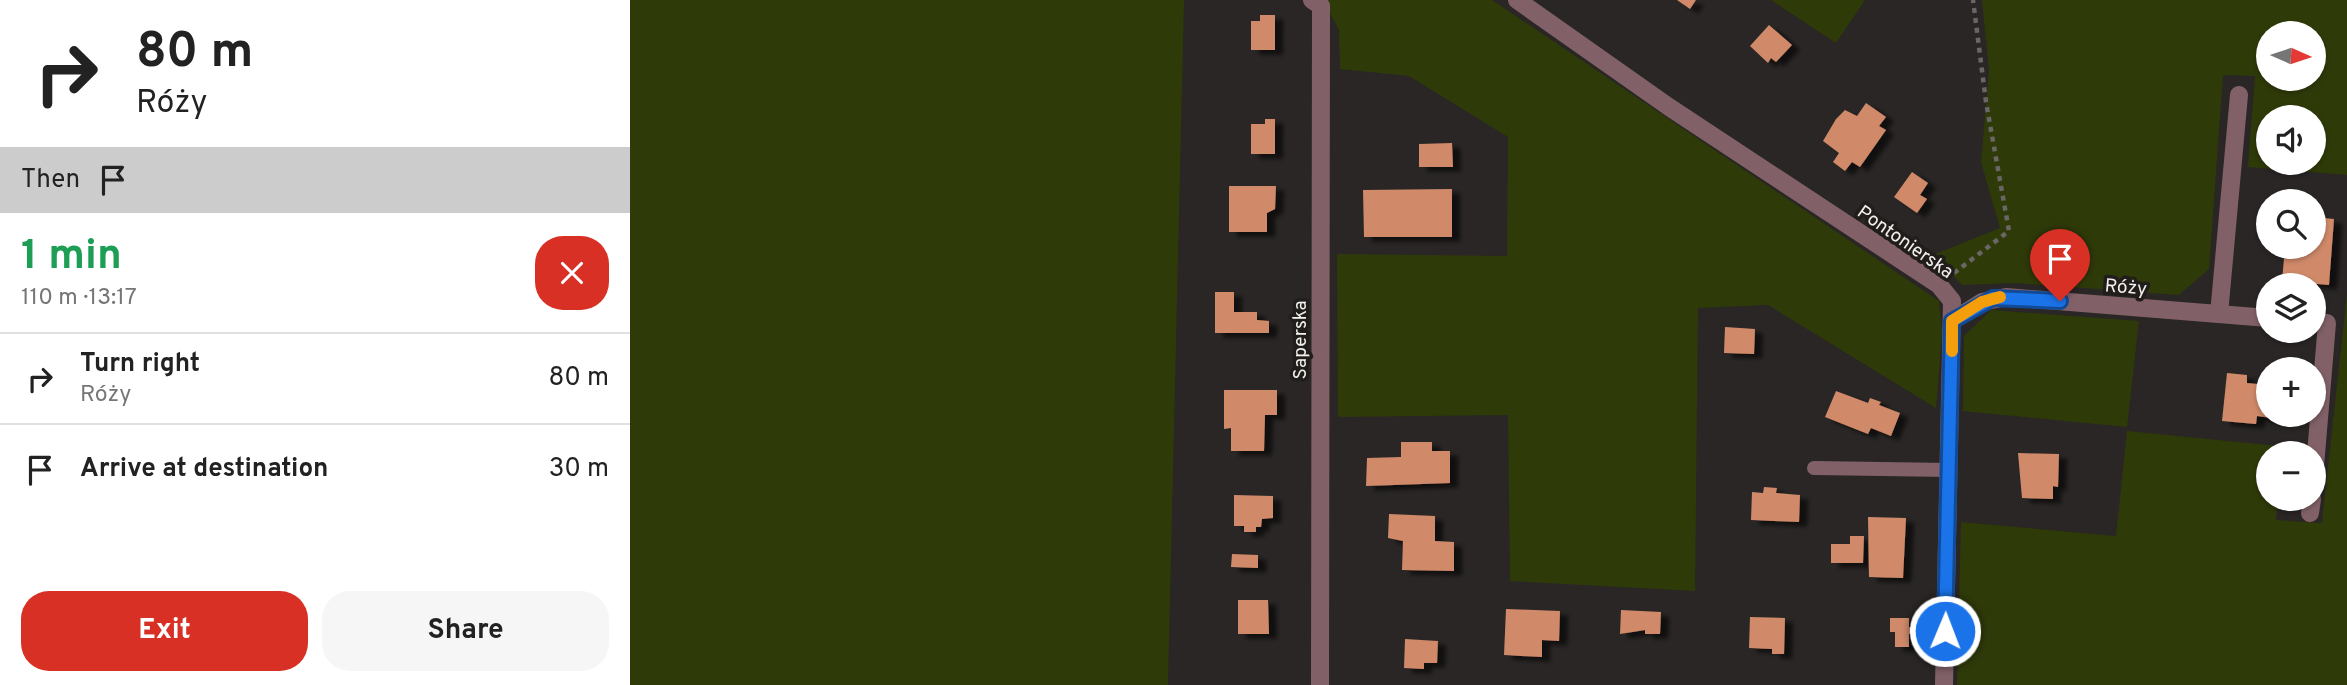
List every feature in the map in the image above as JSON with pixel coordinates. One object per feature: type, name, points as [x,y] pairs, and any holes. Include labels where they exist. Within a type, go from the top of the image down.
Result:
[{"type":"street","name":"Saperska","points":[[1312,0],[1321,6],[1320,685]]},
{"type":"street","name":"Pontonierska","points":[[1517,0],[1669,107],[1939,285],[1952,301],[1944,685]]},
{"type":"street","points":[[2219,314],[2239,95]]},
{"type":"street","name":"Róży","points":[[1952,321],[1982,302],[2006,296],[2256,317]]},
{"type":"street","points":[[2317,441],[2326,323]]},
{"type":"lane","points":[[1814,468],[1949,470]]},
{"type":"path","points":[[1939,285],[2009,231],[1990,125],[1973,0]]},
{"type":"green space","points":[[630,0],[1184,0],[1168,685],[630,685]]},
{"type":"green space","points":[[1323,0],[1492,0],[1939,301],[1942,333],[1936,408],[1768,305],[1698,308],[1695,591],[1510,581],[1508,415],[1338,417],[1337,254],[1507,256],[1508,137],[1409,76],[1340,69],[1339,30]]},
{"type":"green space","points":[[1771,0],[1865,0],[1836,43]]},
{"type":"green space","points":[[1982,0],[2347,0],[2347,175],[2326,173],[2326,105],[2256,105],[2256,168],[2248,167],[2255,76],[2223,75],[2209,269],[2179,295],[2015,283],[1962,285],[1933,255],[2000,228],[1981,162],[1989,70]]},
{"type":"green space","points":[[2347,293],[2347,685],[1957,685],[1961,522],[2116,536],[2127,431],[2256,444],[2256,511],[2277,511],[2276,520],[2322,523],[2323,511],[2326,511],[2326,486]]},
{"type":"green space","points":[[1991,310],[2139,321],[2127,427],[1963,411],[1964,336]]},
{"type":"building","points":[[1677,0],[1696,0],[1690,9]]},
{"type":"building","points":[[1260,15],[1275,15],[1275,50],[1251,50],[1251,21],[1260,21]]},
{"type":"building","points":[[1769,25],[1792,45],[1776,62],[1771,58],[1768,63],[1750,46]]},
{"type":"building","points":[[1866,103],[1886,117],[1879,126],[1886,130],[1860,167],[1852,162],[1845,171],[1833,162],[1839,153],[1823,141],[1836,119],[1845,110],[1857,116]]},
{"type":"building","points":[[1265,119],[1275,119],[1275,154],[1251,154],[1251,124],[1265,124]]},
{"type":"building","points":[[1452,143],[1453,167],[1419,167],[1419,144]]},
{"type":"building","points":[[1912,172],[1928,183],[1920,195],[1927,199],[1917,213],[1894,197]]},
{"type":"building","points":[[1229,186],[1276,186],[1275,209],[1267,213],[1267,232],[1229,232]]},
{"type":"building","points":[[1452,189],[1452,237],[1364,237],[1363,190]]},
{"type":"building","points":[[2326,218],[2334,219],[2329,285],[2326,285],[2326,273],[2283,273],[2284,259],[2326,259]]},
{"type":"building","points":[[1215,292],[1234,292],[1234,312],[1257,312],[1257,320],[1269,321],[1269,333],[1215,333]]},
{"type":"building","points":[[1725,327],[1755,329],[1754,354],[1724,353]]},
{"type":"building","points":[[2227,373],[2247,375],[2247,383],[2256,384],[2256,424],[2222,421]]},
{"type":"building","points":[[1224,390],[1277,390],[1277,415],[1265,415],[1264,451],[1231,451],[1231,428],[1224,429]]},
{"type":"building","points":[[1836,391],[1868,403],[1870,398],[1881,402],[1879,405],[1900,413],[1891,436],[1871,428],[1868,434],[1825,417]]},
{"type":"building","points":[[1401,442],[1432,442],[1432,451],[1450,451],[1450,483],[1366,486],[1367,458],[1401,457]]},
{"type":"building","points":[[2018,453],[2059,454],[2058,487],[2053,486],[2053,499],[2022,498]]},
{"type":"building","points":[[1764,487],[1777,488],[1776,493],[1800,495],[1799,522],[1751,520],[1752,492],[1763,493]]},
{"type":"building","points":[[1234,495],[1273,496],[1273,518],[1262,519],[1261,527],[1256,527],[1256,532],[1244,532],[1244,526],[1234,526]]},
{"type":"building","points":[[1389,514],[1435,516],[1435,541],[1454,542],[1454,571],[1402,570],[1403,541],[1388,538]]},
{"type":"building","points":[[1868,517],[1906,518],[1903,578],[1869,577]]},
{"type":"building","points":[[1850,536],[1864,536],[1863,563],[1831,563],[1831,544],[1850,544]]},
{"type":"building","points":[[1232,554],[1258,555],[1258,568],[1231,567]]},
{"type":"building","points":[[1238,600],[1268,600],[1269,634],[1238,634]]},
{"type":"building","points":[[1506,609],[1560,611],[1559,641],[1542,640],[1542,657],[1504,655]]},
{"type":"building","points":[[1621,610],[1661,612],[1660,634],[1645,634],[1645,630],[1620,634]]},
{"type":"building","points":[[1750,617],[1785,618],[1784,654],[1772,654],[1772,649],[1749,648]]},
{"type":"building","points":[[1890,618],[1909,618],[1909,627],[1920,627],[1920,634],[1909,634],[1909,647],[1895,647],[1895,632],[1890,632]]},
{"type":"building","points":[[1405,639],[1438,641],[1437,663],[1424,663],[1424,669],[1404,668]]},
{"type":"slow traffic","points":[[1952,351],[1952,321],[1982,302],[2000,297]]},
{"type":"route","points":[[1945,631],[1952,321],[1993,298],[2006,296],[2060,301]]}]
